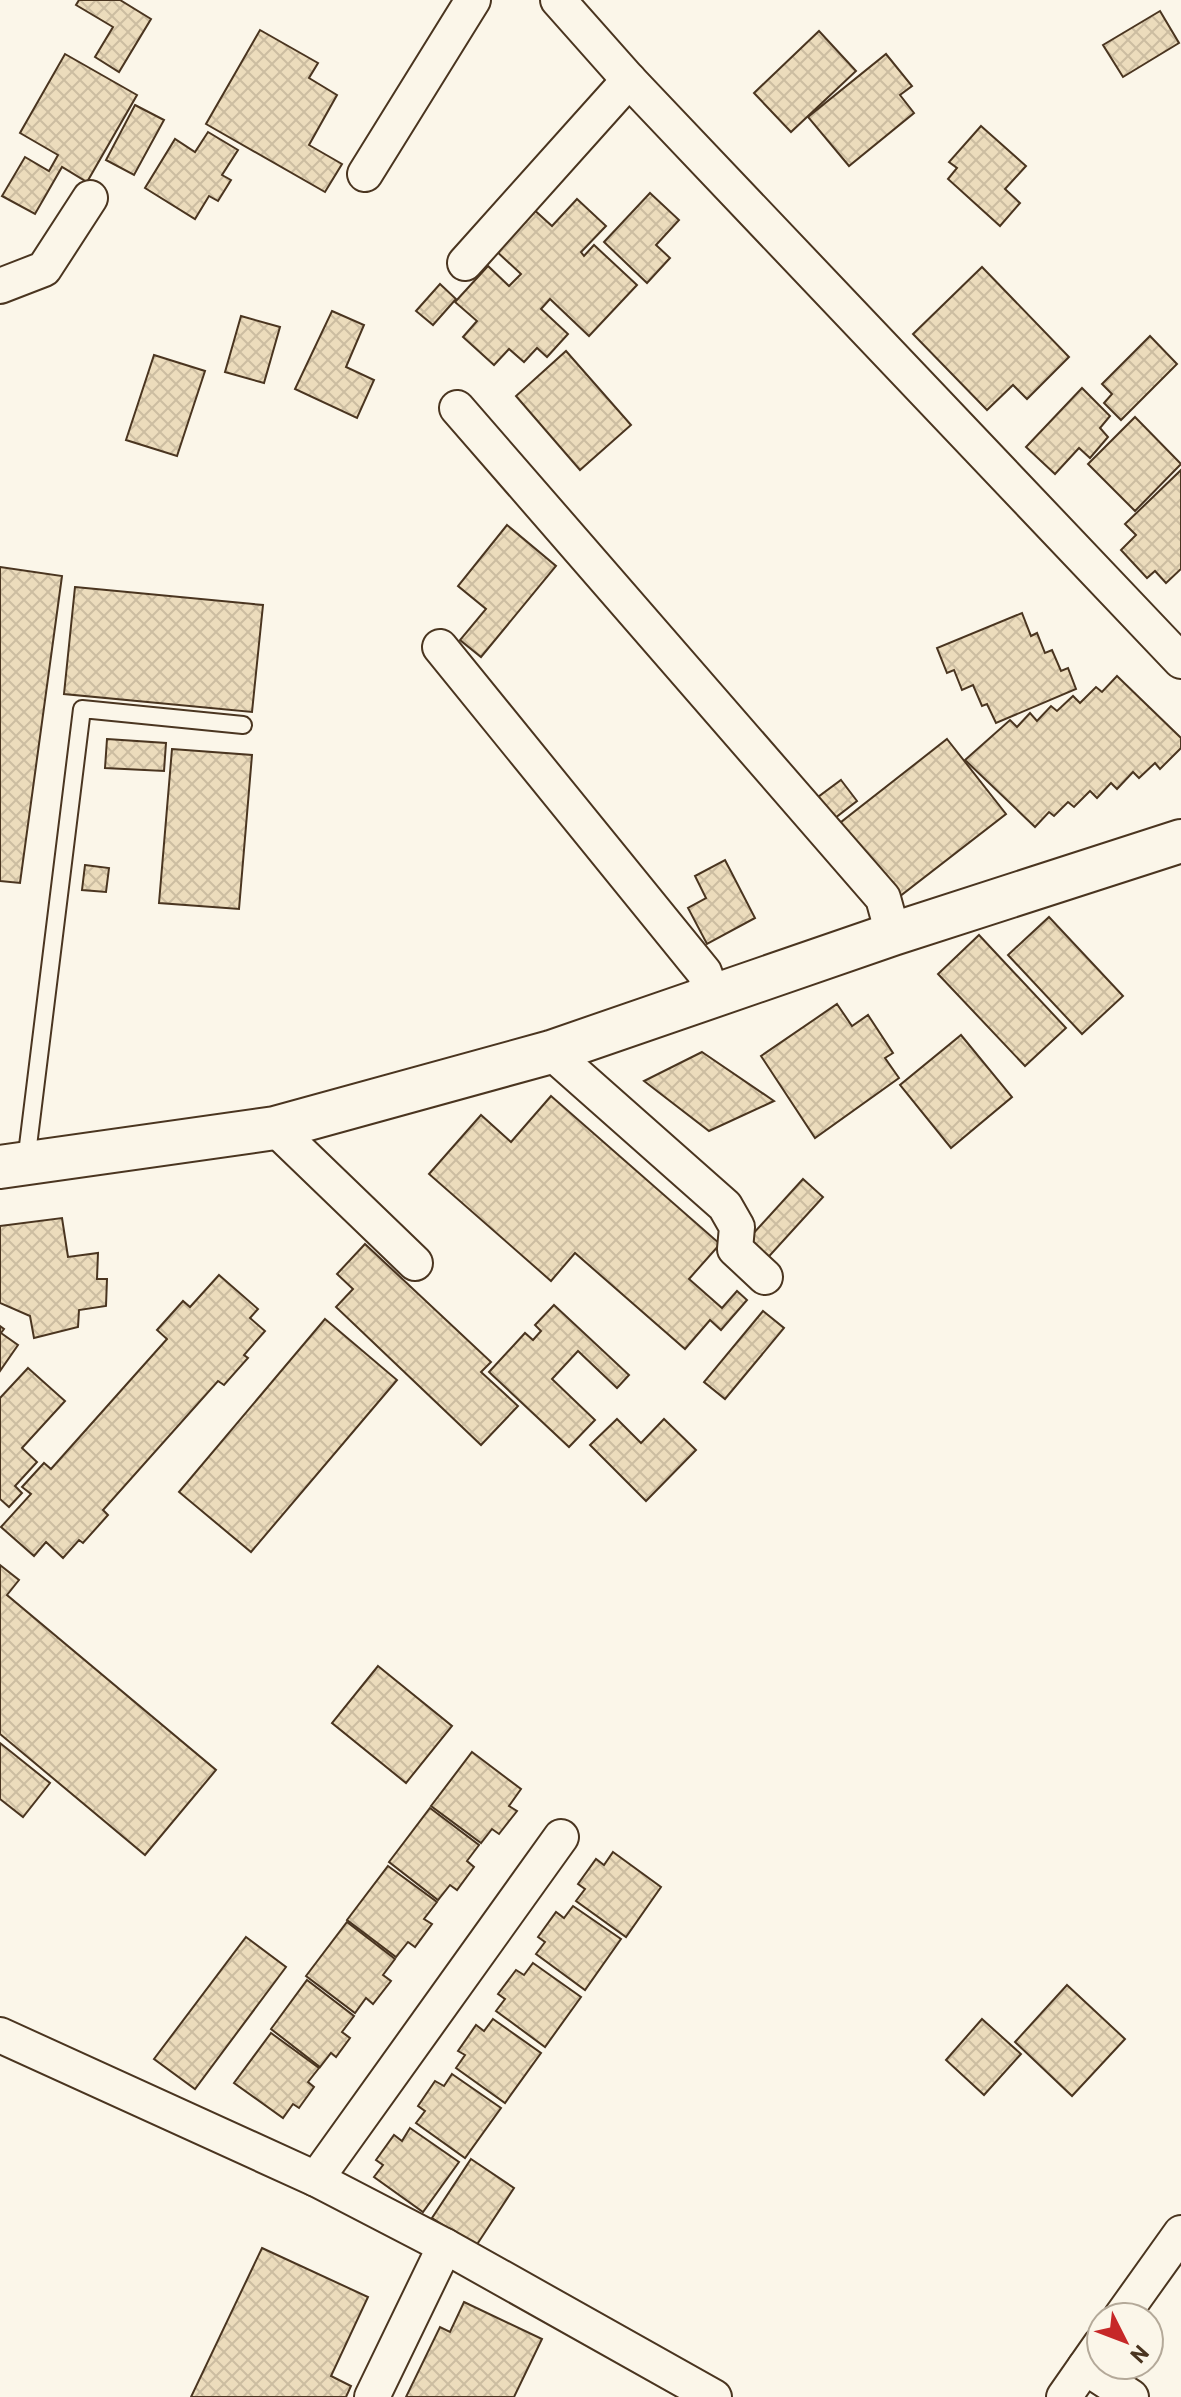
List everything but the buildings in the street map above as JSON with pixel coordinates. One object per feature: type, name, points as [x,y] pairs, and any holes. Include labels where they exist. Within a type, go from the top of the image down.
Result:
[{"type":"street","points":[[365,174],[473,0]]},
{"type":"street","points":[[558,0],[629,80],[1181,661]]},
{"type":"street","points":[[465,263],[629,80]]},
{"type":"street","points":[[0,286],[44,269],[90,198]]},
{"type":"street","points":[[457,408],[883,898],[893,934]]},
{"type":"street","points":[[440,647],[704,972],[713,996]]},
{"type":"street","points":[[13,1166],[275,1128],[551,1052],[893,934],[1181,841]]},
{"type":"street","points":[[551,1052],[725,1206],[737,1227],[735,1249],[765,1277]]},
{"type":"street","points":[[275,1128],[415,1263]]},
{"type":"street","points":[[316,2179],[561,1837]]},
{"type":"street","points":[[0,2035],[316,2179],[445,2246],[714,2397]]},
{"type":"street","points":[[1132,2301],[1181,2233]]},
{"type":"street","points":[[372,2397],[445,2246]]},
{"type":"street","points":[[1064,2397],[1085,2367]]},
{"type":"street","points":[[1116,2381],[1131,2397]]},
{"type":"lane","points":[[13,1166],[82,709],[243,725]]}]
